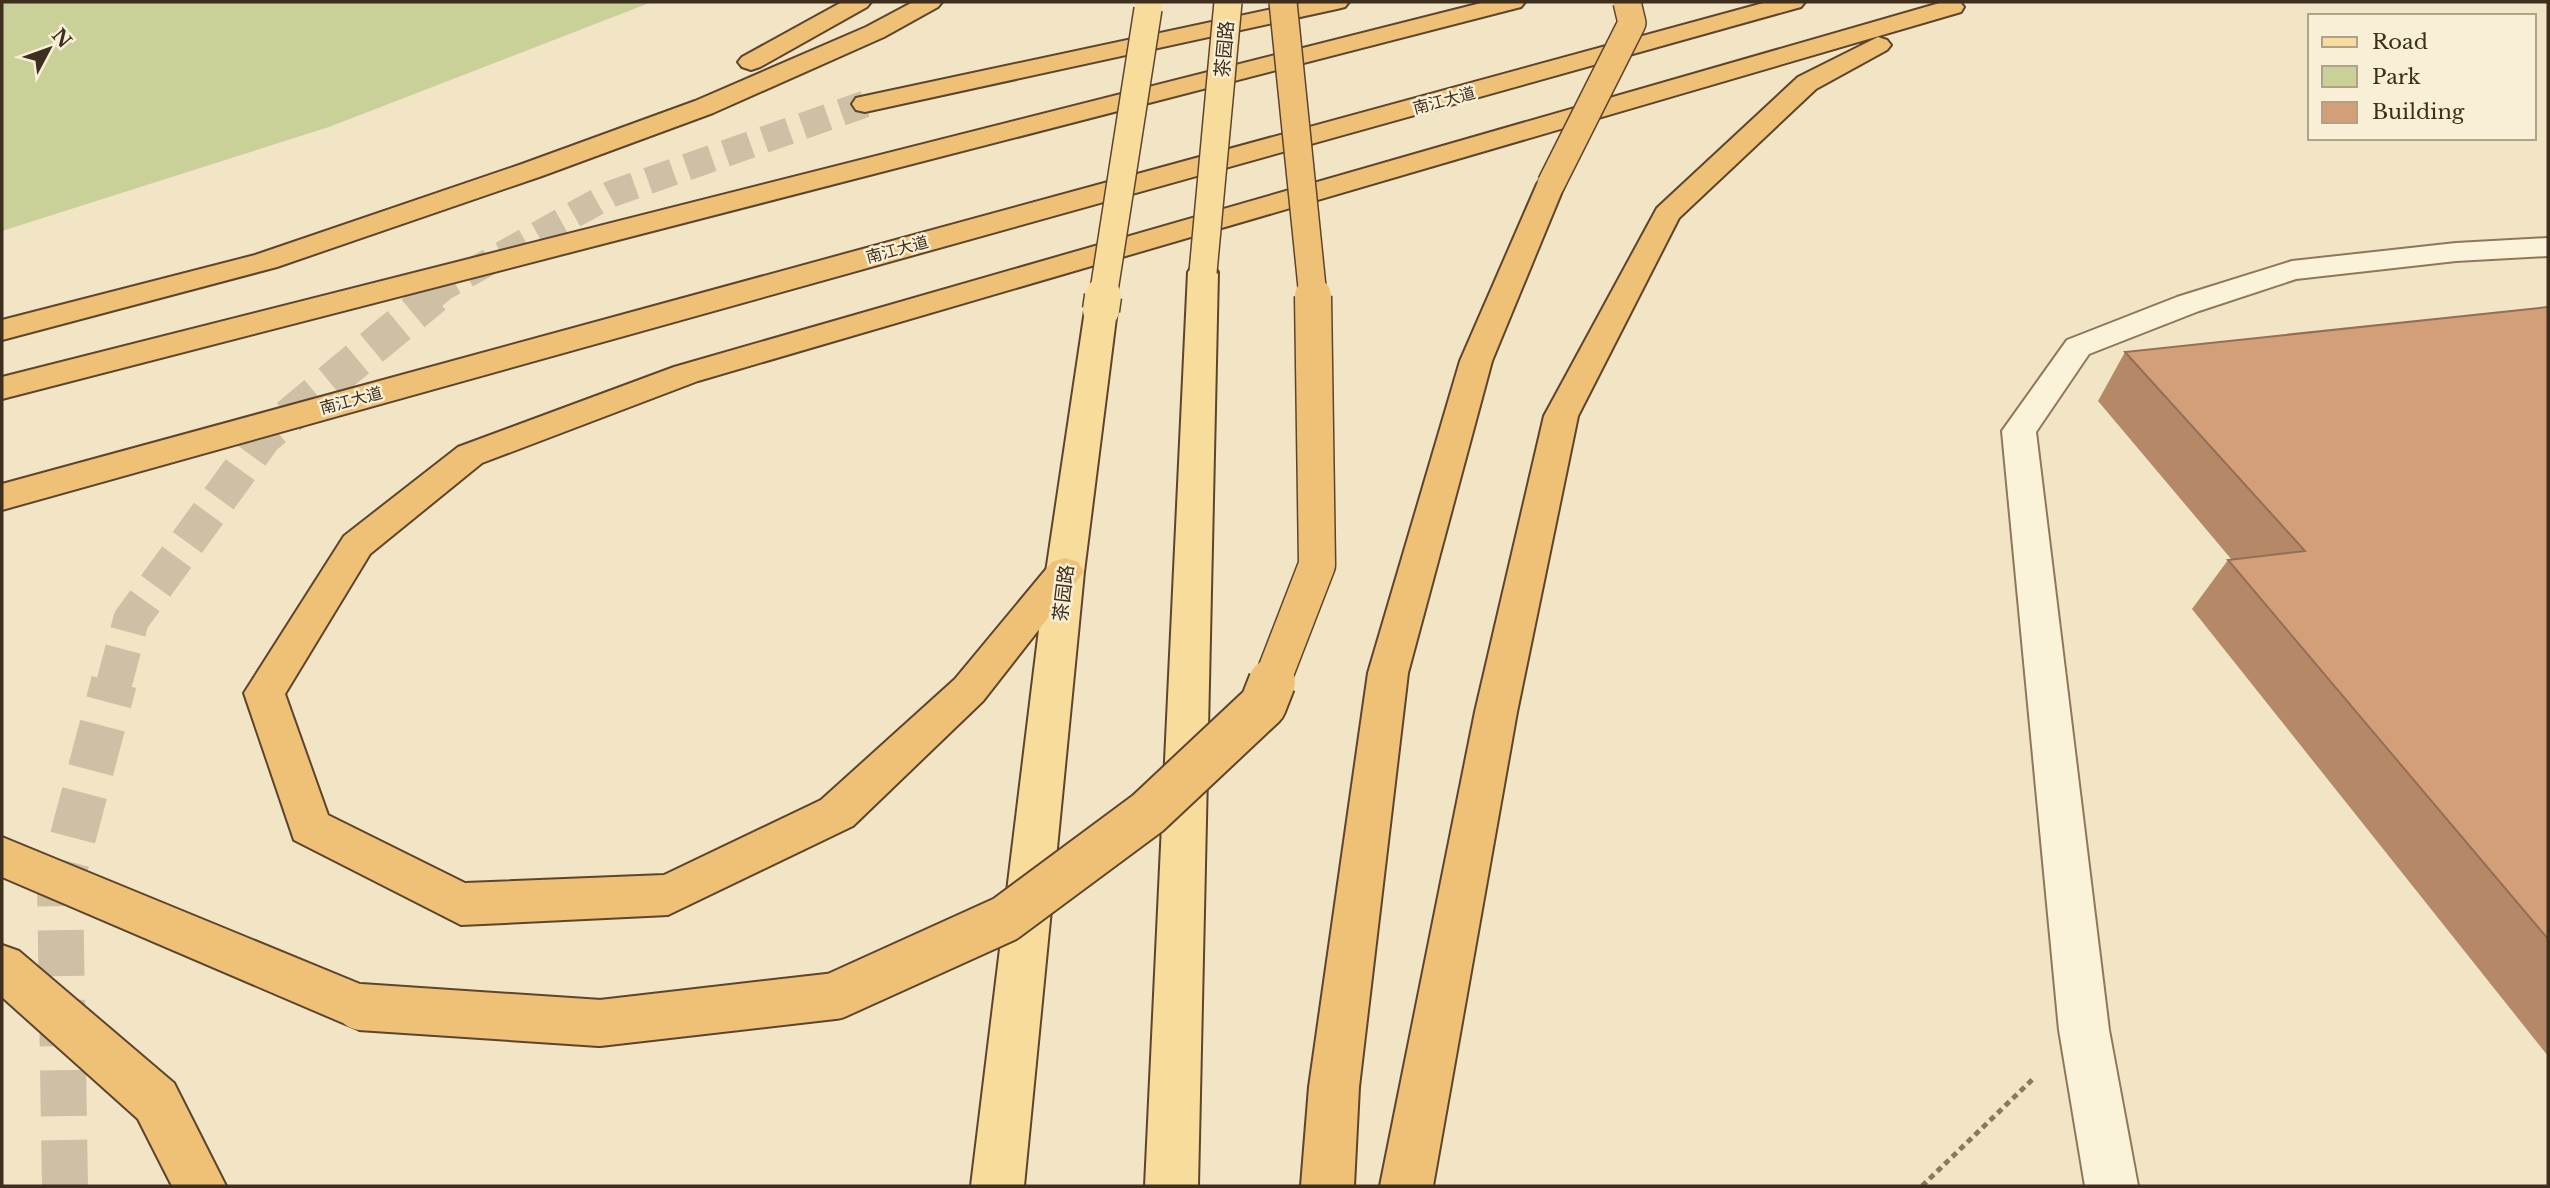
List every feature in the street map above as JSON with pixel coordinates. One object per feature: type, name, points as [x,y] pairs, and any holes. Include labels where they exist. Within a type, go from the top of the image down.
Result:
[{"type":"highway","points":[[533,170],[692,95],[859,2]]},
{"type":"highway","points":[[2,330],[266,261],[533,170],[704,107],[875,32],[930,2]]},
{"type":"highway","points":[[2,856],[360,1007],[600,1023],[835,996],[1005,919],[1148,813],[1263,705],[1317,565],[1313,294],[1283,2]]},
{"type":"highway","points":[[865,104],[1337,2]]},
{"type":"highway","points":[[2,388],[1513,2]]},
{"type":"highway","points":[[1327,1186],[1334,1087],[1388,673],[1476,361],[1551,184],[1632,23],[1627,2]]},
{"type":"highway","name":"南江大道","points":[[2,497],[1793,2]]},
{"type":"highway","points":[[1065,572],[969,690],[836,813],[668,895],[461,904],[310,827],[264,693],[357,545],[470,455],[686,374],[1960,4]]},
{"type":"highway","points":[[1406,1186],[1496,712],[1561,416],[1667,215],[1807,83],[1960,4]]},
{"type":"highway","points":[[2,967],[156,1101],[200,1186]]},
{"type":"main road","name":"茶园路","points":[[1171,1186],[1203,272],[1228,2]]},
{"type":"main road","name":"茶园路","points":[[997,1186],[1065,572],[1101,310],[1148,5]]},
{"type":"street","points":[[2111,1186],[2084,1030],[2019,431],[2078,347],[2188,304],[2292,270],[2456,252],[2548,247]]},
{"type":"path","points":[[1922,1186],[2084,1030]]},
{"type":"green space","points":[[2,2],[652,2],[329,127],[2,231]]},
{"type":"building","points":[[2548,307],[2548,939],[2228,560],[2305,551],[2125,352]]},
{"type":"tunnel","points":[[432,297],[444,287],[611,194],[865,104]]},
{"type":"tunnel","points":[[114,684],[131,620],[264,437],[434,296]]},
{"type":"tunnel","points":[[65,1186],[60,886],[114,682]]}]
